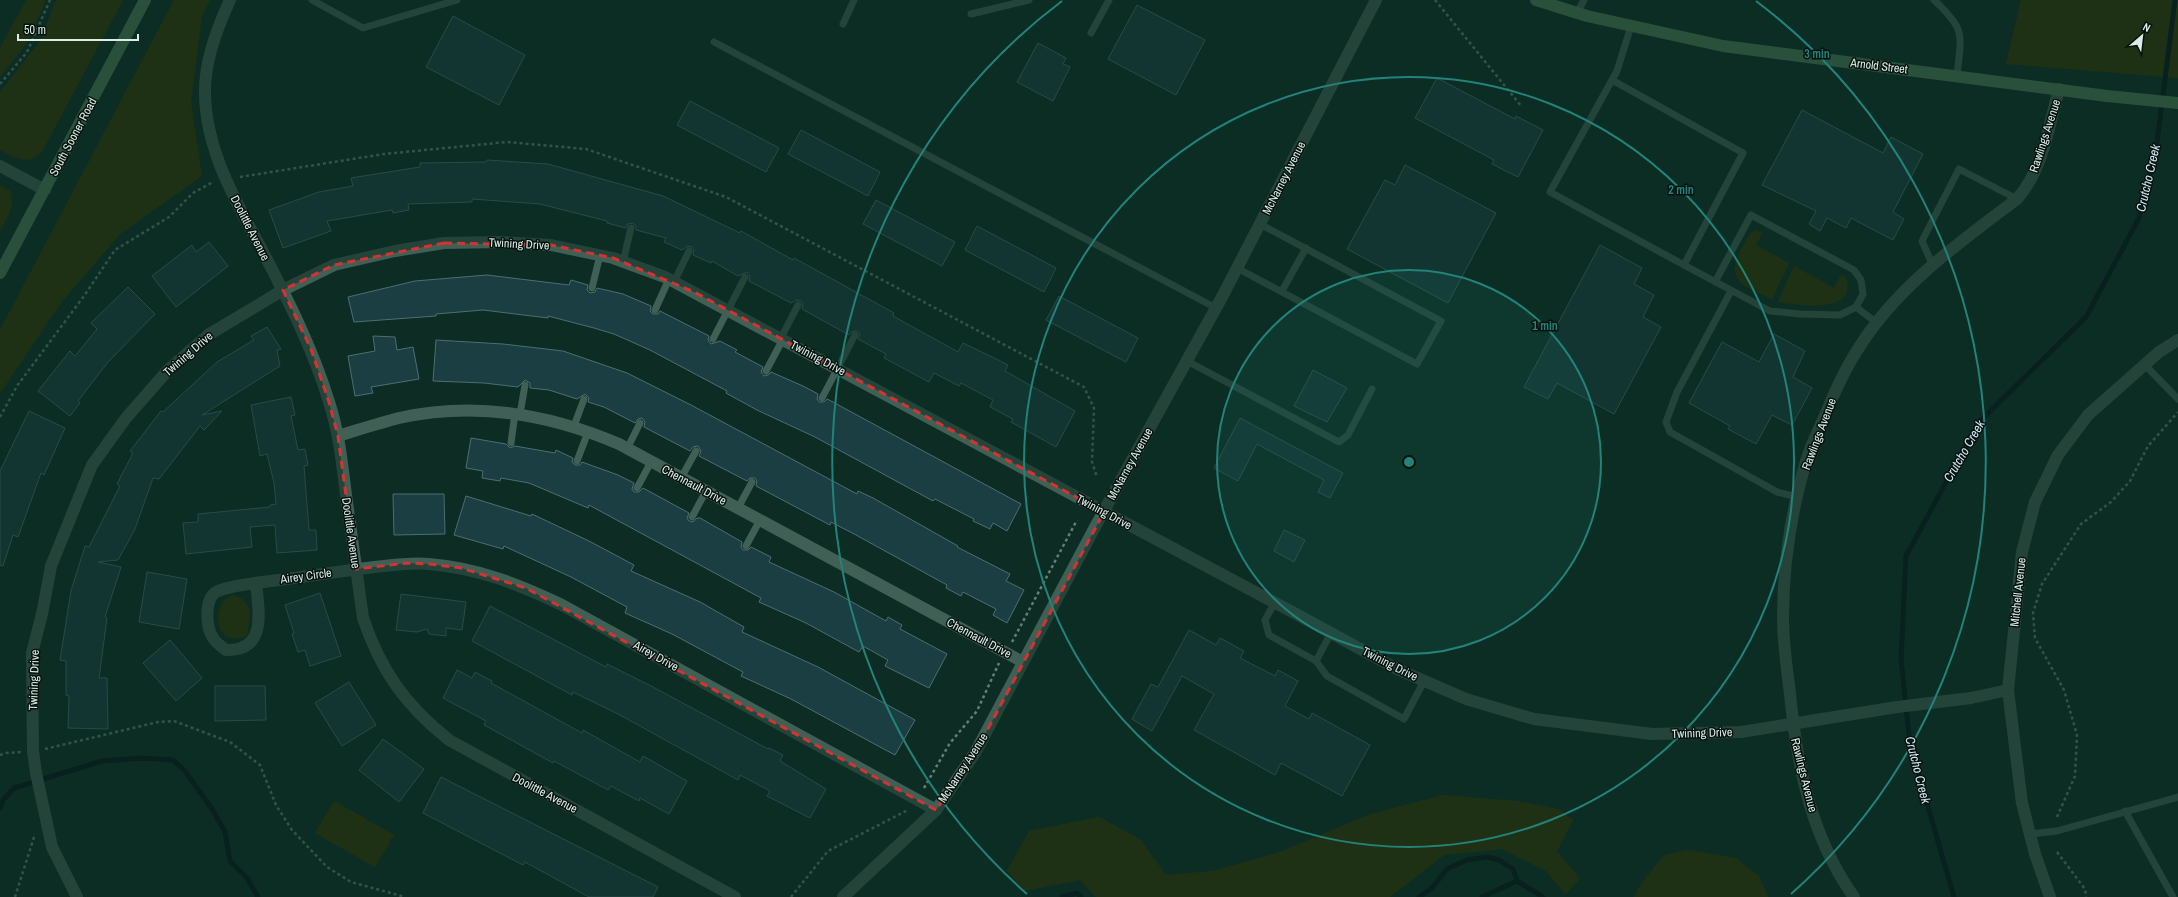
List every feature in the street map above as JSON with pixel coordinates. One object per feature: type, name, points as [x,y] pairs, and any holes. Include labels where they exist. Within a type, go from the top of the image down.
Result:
[{"type":"main road","name":"South Sooner Road","points":[[0,273],[145,0]]},
{"type":"main road","name":"Arnold Street","points":[[1536,0],[1577,13],[1723,46],[2107,96],[2178,103]]},
{"type":"street","name":"Doolittle Avenue","points":[[230,0],[220,21],[209,57],[205,94],[212,139],[225,179],[283,290],[311,349],[330,402],[338,436],[363,618],[372,645],[395,686],[427,723],[468,752],[618,831],[735,897]]},
{"type":"street","name":"McNarney Avenue","points":[[843,897],[936,810],[975,753],[1104,512],[1216,308],[1376,0]]},
{"type":"street","name":"Rawlings Avenue","points":[[1854,897],[1825,848],[1808,801],[1797,755],[1793,724],[1783,621],[1784,583],[1790,529],[1806,459],[1836,389],[1858,348],[1877,323],[1932,264],[2017,198],[2028,186],[2039,159],[2059,89]]},
{"type":"street","points":[[0,166],[44,190]]},
{"type":"street","name":"Twining Drive","points":[[77,897],[52,847],[36,773],[34,751],[32,654],[42,614],[51,566],[92,465],[126,418],[168,370],[208,335],[283,290],[334,265],[395,250],[444,243],[499,242],[551,245],[600,255],[672,280],[1275,602],[1397,669],[1466,699],[1534,719],[1595,728],[1652,734],[1741,732],[1897,707],[1972,698],[2008,690]]},
{"type":"street","name":"Mitchell Avenue","points":[[2050,897],[2022,803],[2008,690],[2022,552],[2035,502],[2058,455],[2088,415],[2145,365],[2178,340]]},
{"type":"street","name":"Chennault Drive","points":[[338,436],[400,418],[443,412],[493,410],[574,426],[628,449],[1023,662]]},
{"type":"street","name":"Airey Drive","points":[[356,570],[407,563],[430,564],[467,570],[506,580],[526,588],[562,605],[936,810]]},
{"type":"street","name":"Airey Circle","points":[[256,583],[259,614],[255,637],[250,645],[241,649],[226,650],[212,636],[208,623],[208,608],[211,599],[216,592],[256,583],[356,570]]},
{"type":"lane","points":[[312,0],[363,28],[457,0]]},
{"type":"lane","points":[[843,24],[854,0]]},
{"type":"lane","points":[[971,14],[1029,0]]},
{"type":"lane","points":[[1092,33],[1109,0]]},
{"type":"lane","points":[[1577,13],[1584,0]]},
{"type":"lane","points":[[1934,0],[1952,17],[1961,35],[1957,76]]},
{"type":"lane","points":[[1631,26],[1617,71],[1550,192],[1731,291],[1770,311],[1800,314],[1840,315],[1856,307],[1863,294],[1861,280],[1854,270],[1750,215],[1715,282]]},
{"type":"lane","points":[[714,42],[1216,308]]},
{"type":"lane","points":[[1612,80],[1743,152],[1684,265]]},
{"type":"lane","points":[[1932,264],[1922,241],[1959,169],[2017,198]]},
{"type":"lane","points":[[1237,268],[1417,364],[1441,321],[1260,224]]},
{"type":"lane","points":[[623,262],[631,228]]},
{"type":"lane","points":[[1282,291],[1306,248]]},
{"type":"lane","points":[[655,310],[689,251]]},
{"type":"lane","points":[[592,288],[600,255]]},
{"type":"lane","points":[[713,339],[745,277]]},
{"type":"lane","points":[[1731,291],[1678,392],[1666,422],[1670,432],[1777,492],[1797,496]]},
{"type":"lane","points":[[766,371],[798,305]]},
{"type":"lane","points":[[1856,307],[1877,323]]},
{"type":"lane","points":[[822,398],[854,335]]},
{"type":"lane","points":[[1187,361],[1339,442],[1348,435],[1372,389]]},
{"type":"lane","points":[[2145,365],[2178,399]]},
{"type":"lane","points":[[511,443],[525,385]]},
{"type":"lane","points":[[574,426],[584,399]]},
{"type":"lane","points":[[628,449],[640,423]]},
{"type":"lane","points":[[577,461],[588,432]]},
{"type":"lane","points":[[681,478],[696,451]]},
{"type":"lane","points":[[638,488],[651,462]]},
{"type":"lane","points":[[738,508],[752,482]]},
{"type":"lane","points":[[692,517],[706,491]]},
{"type":"lane","points":[[746,546],[760,520]]},
{"type":"lane","points":[[1275,602],[1265,620],[1269,635],[1316,661],[1327,676],[1404,719],[1424,681]]},
{"type":"lane","points":[[1316,661],[1331,633]]},
{"type":"lane","points":[[2030,834],[2057,831],[2178,796]]},
{"type":"lane","points":[[2125,812],[2173,897]]},
{"type":"path","points":[[0,84],[26,52],[50,0]]},
{"type":"path","points":[[1435,0],[1522,107]]},
{"type":"path","points":[[2058,817],[2076,776],[2078,735],[2064,690],[2048,658],[2035,638],[2032,613],[2042,584],[2081,524],[2111,502],[2130,481],[2148,446],[2178,412]]},
{"type":"path","points":[[791,897],[828,851],[906,812],[918,800],[950,743],[977,712],[998,664],[1006,653],[1077,520]]},
{"type":"path","points":[[0,755],[6,753],[56,748],[158,722],[174,721],[230,742],[260,765],[276,805],[292,830],[326,867],[352,882],[405,897]]},
{"type":"path","points":[[15,897],[37,828],[44,811]]},
{"type":"path","points":[[2057,852],[2085,889],[2086,897]]},
{"type":"highlighted area","points":[[444,243],[551,245],[613,258],[694,292],[1104,512],[975,753],[936,810],[526,588],[461,568],[430,564],[407,563],[356,569],[338,436],[329,402],[311,349],[283,290],[334,265]]},
{"type":"shaded area","points":[[26,0],[46,0],[26,44],[0,77],[0,48]]},
{"type":"shaded area","points":[[56,0],[123,0],[44,148],[34,158],[24,160],[0,150],[0,92],[40,41]]},
{"type":"shaded area","points":[[174,0],[210,0],[202,15],[191,103],[202,176],[120,234],[63,300],[0,393],[0,330]]},
{"type":"shaded area","points":[[2021,0],[2178,0],[2178,78],[2006,64]]},
{"type":"shaded area","points":[[0,185],[10,191],[12,203],[10,212],[0,231]]},
{"type":"shaded area","points":[[1755,230],[1762,233],[1756,245],[1789,263],[1772,299],[1746,286],[1736,277],[1736,261],[1750,234]]},
{"type":"shaded area","points":[[1794,266],[1834,288],[1841,275],[1846,278],[1847,290],[1843,298],[1835,303],[1824,305],[1798,305],[1778,302]]},
{"type":"shaded area","points":[[233,595],[245,602],[248,606],[250,617],[247,636],[236,639],[227,636],[222,631],[218,615],[221,606],[226,599]]},
{"type":"shaded area","points":[[1443,795],[1517,801],[1559,809],[1573,820],[1557,851],[1580,879],[1565,894],[1546,871],[1502,849],[1444,855],[1390,897],[1096,897],[1080,880],[1023,891],[1007,871],[1029,831],[1099,817],[1140,839],[1166,875],[1212,871],[1277,853],[1371,814]]},
{"type":"shaded area","points":[[334,801],[394,835],[375,867],[315,833]]},
{"type":"shaded area","points":[[1688,850],[1736,858],[1759,876],[1768,897],[1634,897],[1640,885],[1664,855]]},
{"type":"building","points":[[1137,5],[1205,40],[1176,95],[1108,59]]},
{"type":"building","points":[[453,16],[525,55],[499,105],[426,67]]},
{"type":"building","points":[[1038,43],[1066,58],[1063,64],[1070,67],[1053,101],[1017,82]]},
{"type":"building","points":[[1437,78],[1515,119],[1516,116],[1543,130],[1518,177],[1492,164],[1494,160],[1415,118]]},
{"type":"building","points":[[690,101],[779,148],[766,172],[677,125]]},
{"type":"building","points":[[1802,110],[1883,153],[1891,137],[1923,154],[1893,212],[1904,219],[1893,240],[1851,218],[1846,228],[1827,218],[1820,231],[1809,224],[1816,211],[1762,185]]},
{"type":"building","points":[[801,130],[880,172],[868,196],[788,154]]},
{"type":"building","points":[[487,160],[548,164],[663,196],[740,233],[741,231],[793,260],[794,258],[894,313],[893,316],[958,352],[963,343],[1008,365],[1005,371],[1075,411],[1056,447],[1011,422],[1013,419],[990,407],[993,400],[961,383],[959,386],[934,373],[929,382],[884,358],[886,354],[858,339],[860,334],[858,331],[853,331],[849,335],[802,309],[803,304],[801,301],[797,300],[791,303],[749,281],[750,276],[747,272],[738,276],[712,261],[711,263],[693,255],[694,250],[692,247],[688,246],[682,250],[664,242],[666,238],[636,230],[636,226],[633,223],[628,224],[626,228],[607,223],[607,221],[540,204],[472,199],[472,202],[408,204],[409,210],[393,213],[392,210],[327,221],[331,231],[283,248],[269,210],[319,192],[353,186],[351,178],[420,167],[420,163],[486,162]]},
{"type":"building","points":[[1405,165],[1496,213],[1448,303],[1347,249],[1385,180],[1395,185]]},
{"type":"building","points":[[876,200],[955,242],[942,266],[863,224]]},
{"type":"building","points":[[977,226],[1056,268],[1044,292],[965,250]]},
{"type":"building","points":[[209,242],[228,266],[176,307],[152,276],[192,245],[196,252]]},
{"type":"building","points":[[1600,245],[1642,268],[1634,284],[1654,295],[1643,317],[1661,327],[1614,414],[1557,383],[1548,399],[1524,387]]},
{"type":"building","points":[[487,275],[569,285],[571,280],[588,285],[587,290],[590,293],[595,292],[597,288],[623,294],[651,306],[650,311],[653,314],[658,314],[660,311],[709,336],[708,340],[711,344],[720,341],[737,350],[735,352],[763,367],[761,372],[764,376],[771,372],[803,386],[818,394],[817,399],[819,402],[824,402],[827,399],[831,401],[1021,504],[1007,531],[993,523],[990,529],[935,499],[933,501],[815,437],[757,410],[726,393],[727,391],[650,350],[614,334],[594,328],[548,316],[548,318],[483,310],[436,314],[436,316],[354,322],[348,297],[415,281]]},
{"type":"building","points":[[128,287],[155,314],[108,362],[78,401],[80,403],[70,416],[38,391],[70,351],[75,356],[97,329],[91,323]]},
{"type":"building","points":[[1059,296],[1138,338],[1126,362],[1046,320]]},
{"type":"building","points":[[267,327],[281,349],[277,350],[280,366],[202,415],[222,411],[204,430],[200,426],[159,479],[153,478],[135,529],[118,560],[98,562],[121,567],[105,617],[107,618],[99,678],[107,678],[108,729],[68,728],[69,696],[66,695],[66,661],[60,660],[71,591],[85,546],[89,547],[120,486],[117,484],[133,453],[130,451],[161,411],[163,412],[217,362],[254,340],[251,336]]},
{"type":"building","points":[[1774,334],[1805,351],[1793,377],[1812,388],[1792,425],[1772,415],[1756,444],[1728,429],[1730,426],[1689,403],[1722,342],[1759,362]]},
{"type":"building","points":[[373,336],[395,337],[397,350],[413,347],[419,379],[371,387],[373,393],[355,396],[348,356],[375,351]]},
{"type":"building","points":[[436,340],[503,344],[563,351],[627,373],[691,405],[857,494],[858,491],[873,498],[958,546],[957,547],[1010,574],[1006,581],[1024,590],[1007,623],[993,615],[996,609],[963,592],[961,596],[946,588],[947,585],[856,535],[831,522],[830,525],[756,486],[757,481],[755,478],[750,478],[747,481],[699,456],[701,451],[698,446],[693,447],[690,451],[644,427],[645,422],[642,418],[638,419],[635,423],[604,407],[588,402],[589,398],[585,394],[577,399],[549,390],[530,388],[530,383],[525,380],[518,387],[484,383],[433,381]]},
{"type":"building","points":[[1313,370],[1347,388],[1327,422],[1294,406]]},
{"type":"building","points":[[291,397],[295,415],[291,416],[298,450],[305,449],[308,465],[304,466],[309,530],[316,530],[317,550],[277,553],[275,525],[250,527],[252,547],[186,554],[183,523],[198,522],[198,514],[270,507],[270,505],[276,504],[274,483],[267,454],[260,456],[251,405]]},
{"type":"building","points":[[29,411],[65,428],[44,475],[41,473],[18,537],[13,535],[3,566],[0,565],[0,471]]},
{"type":"building","points":[[1240,418],[1343,473],[1330,498],[1318,492],[1324,480],[1257,444],[1238,481],[1214,468]]},
{"type":"building","points":[[471,438],[506,444],[510,448],[515,446],[555,453],[556,450],[573,458],[572,462],[575,465],[580,465],[582,462],[618,475],[634,483],[632,489],[634,492],[639,492],[643,488],[689,513],[687,518],[689,521],[693,522],[697,518],[700,518],[742,542],[741,547],[743,550],[748,550],[751,547],[771,557],[769,562],[834,592],[886,621],[888,617],[902,625],[900,629],[947,654],[929,688],[885,666],[888,660],[863,646],[859,652],[806,623],[759,602],[761,598],[589,505],[588,508],[529,483],[501,478],[500,481],[482,478],[483,471],[466,468]]},
{"type":"building","points":[[393,494],[444,494],[445,534],[394,535]]},
{"type":"building","points":[[466,496],[531,516],[532,514],[589,541],[634,565],[631,571],[700,602],[744,627],[742,632],[818,667],[915,720],[895,755],[791,699],[741,676],[743,672],[672,634],[625,613],[627,607],[571,577],[504,546],[503,549],[454,535]]},
{"type":"building","points":[[1284,530],[1305,540],[1294,562],[1274,551]]},
{"type":"building","points":[[147,572],[187,579],[179,629],[139,622]]},
{"type":"building","points":[[320,593],[341,656],[310,666],[305,650],[298,652],[292,634],[294,633],[285,605]]},
{"type":"building","points":[[401,594],[466,602],[462,630],[446,628],[446,636],[429,634],[427,629],[417,632],[396,630]]},
{"type":"building","points":[[490,606],[606,667],[607,664],[768,749],[769,748],[783,755],[780,761],[826,789],[810,818],[767,796],[770,791],[740,775],[738,780],[620,715],[573,692],[572,695],[472,641]]},
{"type":"building","points":[[1189,630],[1216,645],[1220,638],[1244,651],[1240,658],[1275,676],[1278,670],[1298,681],[1285,706],[1309,719],[1312,713],[1370,745],[1342,796],[1281,763],[1275,775],[1194,730],[1214,694],[1182,676],[1152,731],[1132,719],[1151,684],[1158,687]]},
{"type":"building","points":[[170,640],[202,678],[176,701],[143,663]]},
{"type":"building","points":[[457,670],[472,678],[475,672],[492,681],[491,683],[582,733],[583,730],[640,762],[643,756],[687,781],[669,814],[640,798],[639,801],[611,786],[608,790],[554,761],[553,763],[484,725],[486,721],[443,698]]},
{"type":"building","points":[[349,682],[376,725],[342,746],[315,703]]},
{"type":"building","points":[[215,686],[265,686],[266,720],[215,721]]},
{"type":"building","points":[[383,739],[424,769],[399,802],[359,770]]},
{"type":"building","points":[[441,777],[658,887],[653,897],[589,897],[525,862],[523,865],[423,813]]},
{"type":"waterway","name":"Crutcho Creek","points":[[1954,897],[1910,744],[1901,659],[1906,556],[1979,422],[2086,317],[2139,218],[2156,150],[2175,0]]},
{"type":"waterway","points":[[0,808],[3,800],[14,788],[102,761],[143,758],[173,760],[185,771],[212,809],[225,832],[230,861],[247,878],[258,897]]},
{"type":"waterway","points":[[1419,897],[1432,888],[1447,869],[1467,860],[1487,857],[1499,860],[1513,869],[1517,881]]},
{"type":"waterway","name":"Crutcho Creek","points":[[1517,881],[1543,897]]},
{"type":"waterway","name":"Crutcho Creek","points":[[1482,897],[1517,881]]},
{"type":"waterway","points":[[1062,897],[1077,893],[1081,897]]}]
